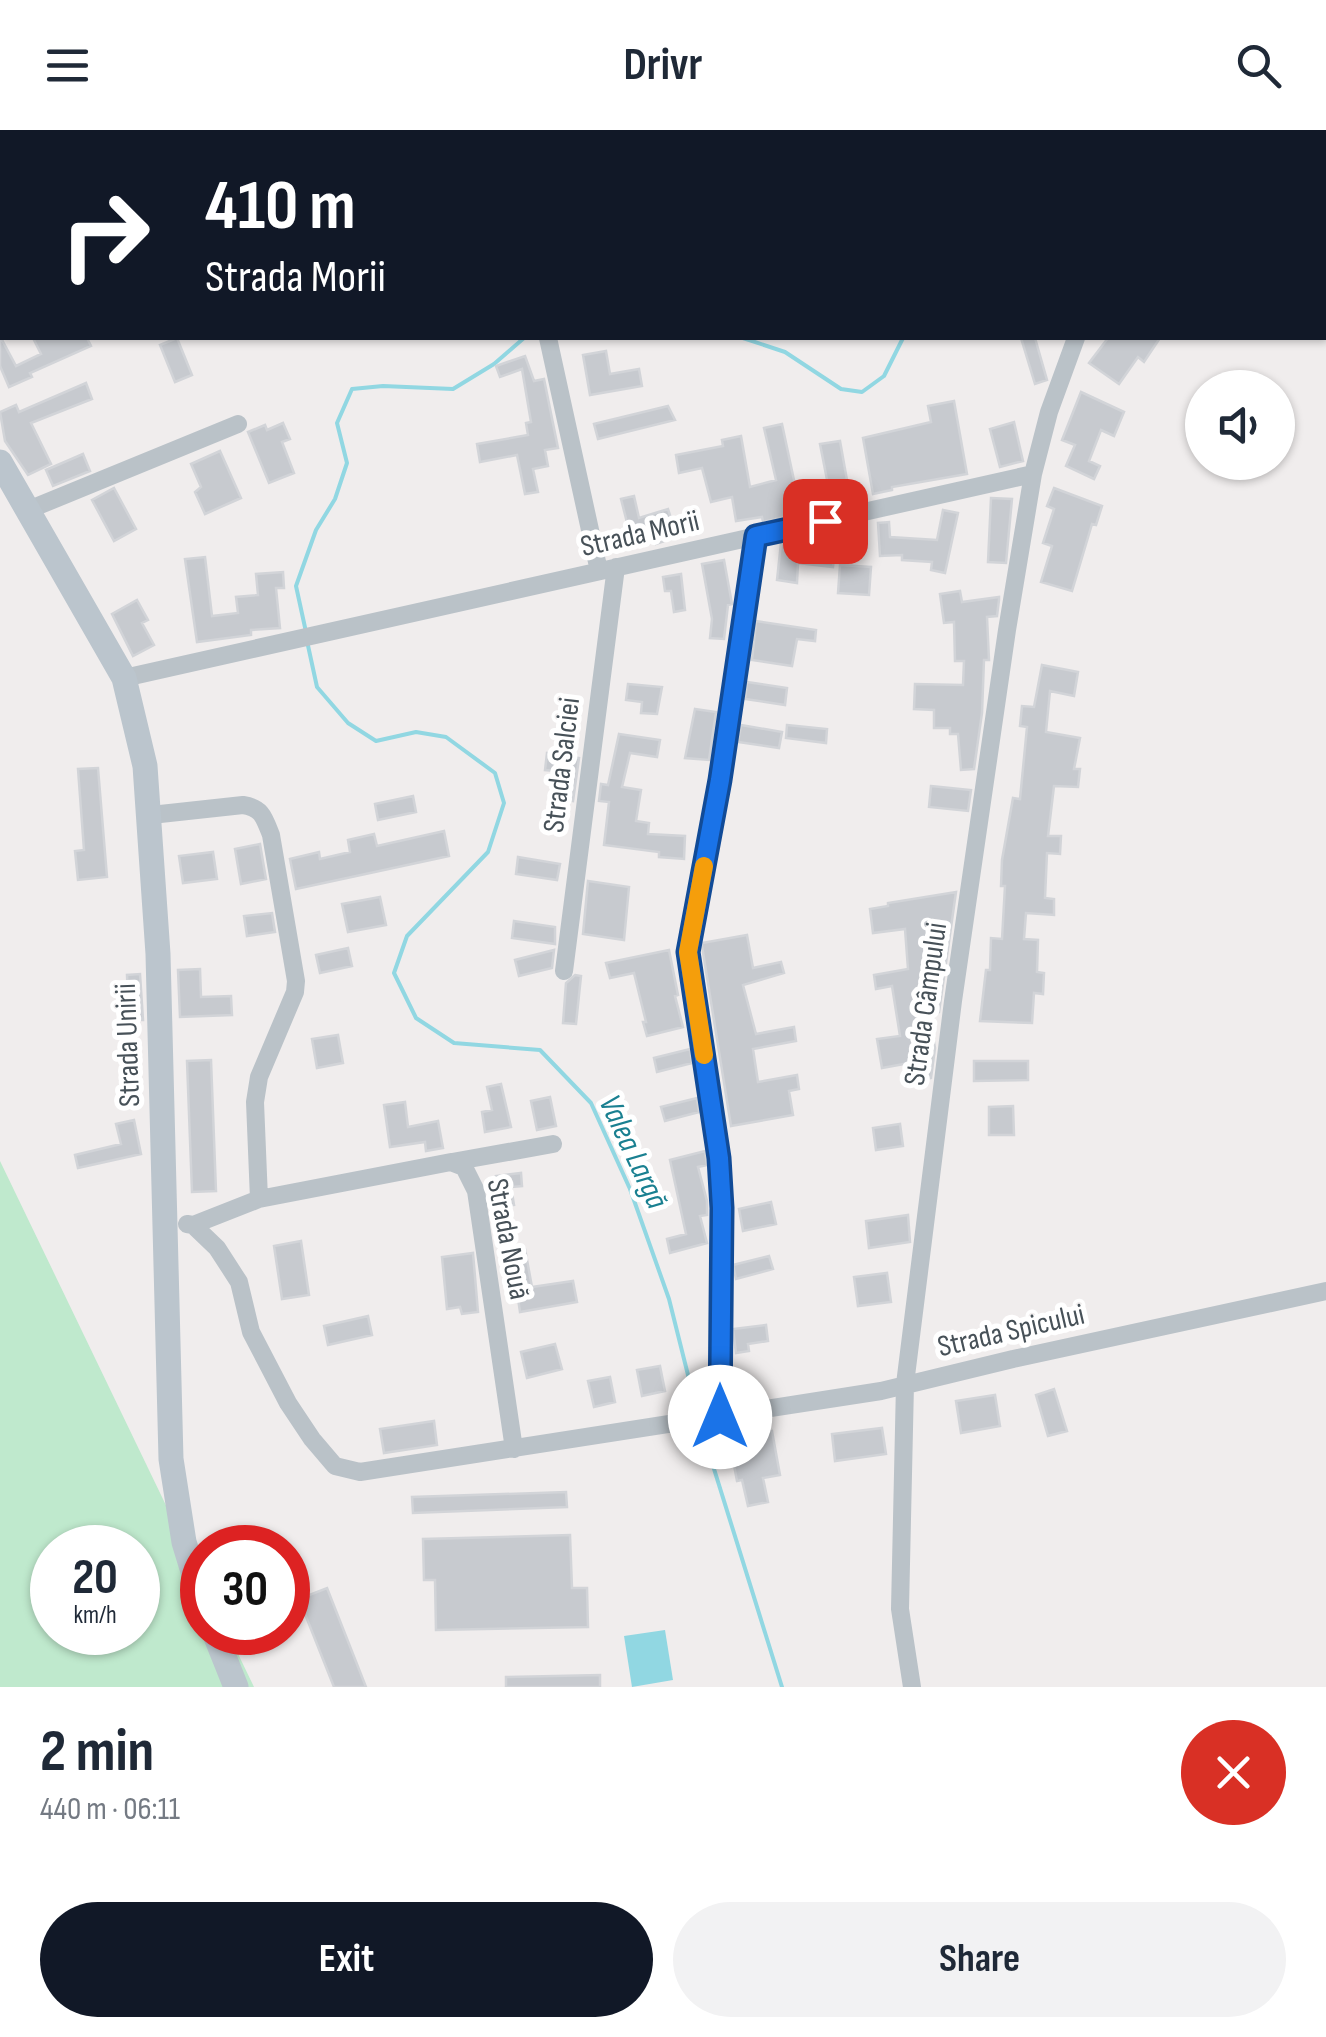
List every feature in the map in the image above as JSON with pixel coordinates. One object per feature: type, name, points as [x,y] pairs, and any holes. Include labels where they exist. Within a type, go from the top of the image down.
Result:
[{"type":"main road","name":"Strada Unirii","points":[[0,462],[124,678],[145,766],[166,1221],[171,1460],[181,1525]]},
{"type":"main road","points":[[223,1655],[236,1687]]},
{"type":"street","name":"Strada Salciei","points":[[549,340],[607,569],[564,971]]},
{"type":"street","name":"Strada Câmpului","points":[[912,1687],[900,1608],[905,1384],[959,962],[1033,474],[1049,412],[1075,340]]},
{"type":"street","points":[[28,510],[238,424]]},
{"type":"street","name":"Strada Morii","points":[[124,678],[1033,474]]},
{"type":"street","points":[[706,1420],[722,1208],[719,1158],[688,952],[720,780],[756,536]]},
{"type":"street","points":[[150,815],[256,808],[263,814],[271,835],[296,992],[259,1077],[259,1199]]},
{"type":"street","points":[[451,1162],[552,1144]]},
{"type":"street","name":"Strada Nouă","points":[[166,1221],[193,1225],[259,1199],[451,1162],[464,1167],[476,1191],[514,1449]]},
{"type":"street","name":"Strada Spicului","points":[[193,1225],[217,1248],[239,1282],[251,1332],[288,1403],[318,1448],[335,1466],[360,1472],[881,1392],[1326,1290]]},
{"type":"green space","points":[[0,1161],[180,1534],[180,1655],[239,1655],[254,1687],[0,1687]]},
{"type":"water","points":[[665,1630],[673,1680],[632,1687],[624,1636]]},
{"type":"building","points":[[0,340],[16,366],[41,354],[34,340],[88,340],[91,346],[30,373],[32,377],[9,387],[0,366]]},
{"type":"building","points":[[178,340],[192,375],[175,382],[160,345]]},
{"type":"building","points":[[1022,340],[1036,340],[1047,380],[1035,384]]},
{"type":"building","points":[[1106,340],[1159,340],[1144,362],[1138,357],[1119,384],[1089,363]]},
{"type":"building","points":[[606,351],[610,374],[639,369],[642,386],[590,395],[583,355]]},
{"type":"building","points":[[525,356],[534,381],[544,379],[558,448],[545,450],[548,466],[533,469],[538,492],[525,494],[517,455],[480,462],[477,444],[528,435],[526,423],[531,422],[522,369],[500,377],[496,366]]},
{"type":"building","points":[[86,383],[92,399],[31,423],[51,464],[28,475],[5,441],[0,412],[16,405],[19,412]]},
{"type":"building","points":[[1081,392],[1124,412],[1114,436],[1101,430],[1089,461],[1100,466],[1094,479],[1066,466],[1075,445],[1062,440]]},
{"type":"building","points":[[954,401],[967,474],[873,494],[863,438],[931,422],[928,406]]},
{"type":"building","points":[[668,406],[675,420],[598,439],[594,424]]},
{"type":"building","points":[[1014,422],[1023,461],[1000,467],[990,429]]},
{"type":"building","points":[[283,423],[290,439],[282,442],[294,473],[269,483],[248,432]]},
{"type":"building","points":[[782,424],[801,513],[763,522],[762,517],[736,521],[732,497],[711,502],[702,468],[679,473],[676,455],[723,446],[722,440],[741,436],[750,487],[776,480],[764,428]]},
{"type":"building","points":[[840,441],[850,497],[831,500],[820,444]]},
{"type":"building","points":[[220,451],[241,498],[205,514],[195,492],[201,487],[191,464]]},
{"type":"building","points":[[83,454],[90,471],[53,486],[46,470]]},
{"type":"building","points":[[114,488],[136,529],[114,541],[92,500]]},
{"type":"building","points":[[1054,488],[1102,506],[1096,525],[1092,524],[1072,591],[1041,582],[1052,546],[1043,543],[1054,509],[1047,506]]},
{"type":"building","points":[[634,496],[639,518],[668,509],[677,537],[633,546],[621,499]]},
{"type":"building","points":[[991,498],[1012,499],[1006,563],[988,562]]},
{"type":"building","points":[[943,510],[958,513],[945,573],[931,570],[932,562],[902,560],[902,555],[880,556],[878,523],[889,522],[890,537],[937,540]]},
{"type":"building","points":[[837,531],[833,567],[798,563],[797,583],[777,580],[781,543],[815,547],[817,535]]},
{"type":"building","points":[[205,557],[212,616],[238,613],[236,597],[258,595],[256,574],[283,572],[284,588],[276,588],[280,628],[197,642],[185,559]]},
{"type":"building","points":[[724,560],[732,604],[728,605],[724,639],[710,638],[712,619],[702,564]]},
{"type":"building","points":[[840,565],[871,567],[869,595],[838,593]]},
{"type":"building","points":[[681,574],[685,610],[674,612],[671,591],[665,591],[663,577]]},
{"type":"building","points":[[960,591],[962,602],[999,597],[997,616],[987,617],[989,660],[984,660],[974,769],[961,770],[958,734],[950,734],[950,728],[934,728],[934,710],[914,709],[915,684],[963,685],[964,661],[955,661],[954,622],[944,623],[940,594]]},
{"type":"building","points":[[137,600],[148,620],[142,623],[154,645],[133,656],[112,614]]},
{"type":"building","points":[[756,621],[816,630],[815,641],[797,639],[792,666],[752,660]]},
{"type":"building","points":[[1042,665],[1078,672],[1074,696],[1050,691],[1046,732],[1080,738],[1074,769],[1080,769],[1078,787],[1054,786],[1048,836],[1061,836],[1060,854],[1047,853],[1045,898],[1054,899],[1054,915],[1026,913],[1024,939],[1038,940],[1037,972],[1044,973],[1043,994],[1034,993],[1032,1023],[980,1021],[986,970],[990,970],[991,938],[1002,939],[1002,860],[1013,798],[1020,799],[1027,727],[1020,726],[1022,706],[1034,707]]},
{"type":"building","points":[[747,682],[787,688],[785,705],[745,699]]},
{"type":"building","points":[[628,684],[662,687],[657,714],[641,713],[642,702],[626,700]]},
{"type":"building","points":[[695,709],[716,712],[709,760],[685,758]]},
{"type":"building","points":[[741,725],[782,732],[779,748],[738,742]]},
{"type":"building","points":[[787,725],[827,729],[826,743],[786,738]]},
{"type":"building","points":[[619,734],[660,740],[657,757],[630,753],[622,787],[641,790],[636,821],[649,823],[648,834],[685,836],[684,859],[604,845],[609,802],[599,801],[601,784],[608,785]]},
{"type":"building","points":[[547,753],[579,758],[573,801],[553,798],[556,771],[545,770]]},
{"type":"building","points":[[98,768],[107,877],[78,880],[75,851],[84,850],[78,769]]},
{"type":"building","points":[[931,786],[971,790],[968,811],[929,807]]},
{"type":"building","points":[[413,796],[416,812],[378,820],[375,804]]},
{"type":"building","points":[[444,831],[449,856],[296,889],[290,859],[319,852],[320,859],[350,852],[348,840],[374,834],[377,846]]},
{"type":"building","points":[[260,844],[266,879],[241,884],[235,849]]},
{"type":"building","points":[[213,852],[217,879],[183,883],[179,856]]},
{"type":"building","points":[[518,857],[560,864],[557,880],[516,874]]},
{"type":"building","points":[[588,881],[629,887],[624,940],[583,934]]},
{"type":"building","points":[[956,892],[939,1012],[929,1013],[935,1048],[931,1078],[908,1083],[904,1064],[882,1068],[877,1039],[900,1036],[892,986],[876,989],[874,975],[908,969],[905,929],[873,933],[870,909]]},
{"type":"building","points":[[380,897],[386,925],[348,932],[342,904]]},
{"type":"building","points":[[272,913],[275,932],[247,936],[244,916]]},
{"type":"building","points":[[514,921],[555,927],[555,944],[512,938]]},
{"type":"building","points":[[747,935],[753,968],[781,962],[784,973],[743,985],[756,1034],[794,1027],[796,1041],[753,1049],[758,1082],[797,1075],[799,1089],[789,1091],[793,1115],[731,1126],[702,943]]},
{"type":"building","points":[[348,948],[352,966],[320,973],[316,955]]},
{"type":"building","points":[[554,950],[552,968],[519,976],[515,960]]},
{"type":"building","points":[[669,950],[683,1027],[647,1036],[634,973],[610,978],[606,963]]},
{"type":"building","points":[[200,969],[201,997],[231,996],[232,1015],[180,1017],[178,970]]},
{"type":"building","points":[[140,974],[143,1020],[129,1020],[127,975]]},
{"type":"building","points":[[575,975],[581,976],[576,1024],[563,1023],[566,983]]},
{"type":"building","points":[[338,1035],[343,1063],[317,1068],[312,1039]]},
{"type":"building","points":[[690,1049],[692,1063],[657,1072],[654,1058]]},
{"type":"building","points":[[211,1060],[216,1191],[192,1192],[187,1061]]},
{"type":"building","points":[[974,1061],[1028,1061],[1028,1080],[974,1081]]},
{"type":"building","points":[[501,1084],[511,1127],[485,1132],[482,1112],[492,1110],[487,1087]]},
{"type":"building","points":[[550,1097],[556,1126],[537,1130],[531,1101]]},
{"type":"building","points":[[697,1098],[699,1112],[665,1121],[661,1107]]},
{"type":"building","points":[[405,1102],[408,1127],[438,1121],[443,1148],[426,1151],[425,1142],[390,1147],[384,1105]]},
{"type":"building","points":[[1013,1106],[1014,1135],[989,1135],[989,1107]]},
{"type":"building","points":[[134,1120],[141,1154],[78,1168],[75,1155],[121,1144],[116,1124]]},
{"type":"building","points":[[900,1124],[903,1146],[876,1150],[873,1128]]},
{"type":"building","points":[[705,1151],[707,1165],[698,1167],[707,1201],[707,1215],[700,1216],[707,1243],[670,1253],[667,1239],[686,1234],[670,1160]]},
{"type":"building","points":[[521,1173],[522,1186],[511,1187],[514,1205],[500,1207],[496,1176]]},
{"type":"building","points":[[771,1202],[776,1224],[743,1231],[739,1209]]},
{"type":"building","points":[[908,1215],[910,1242],[869,1248],[866,1221]]},
{"type":"building","points":[[301,1241],[309,1295],[282,1299],[274,1246]]},
{"type":"building","points":[[525,1249],[532,1287],[573,1281],[577,1302],[520,1312],[515,1278],[508,1279],[503,1254]]},
{"type":"building","points":[[473,1253],[478,1312],[462,1314],[460,1307],[447,1309],[442,1257]]},
{"type":"building","points":[[769,1256],[773,1269],[736,1279],[733,1265]]},
{"type":"building","points":[[887,1273],[891,1302],[858,1306],[854,1277]]},
{"type":"building","points":[[368,1316],[372,1335],[328,1345],[324,1326]]},
{"type":"building","points":[[766,1325],[768,1341],[748,1344],[749,1351],[736,1353],[733,1329]]},
{"type":"building","points":[[555,1344],[562,1369],[527,1378],[521,1352]]},
{"type":"building","points":[[660,1366],[665,1391],[642,1396],[637,1370]]},
{"type":"building","points":[[610,1377],[615,1402],[594,1407],[588,1381]]},
{"type":"building","points":[[1054,1389],[1067,1431],[1048,1436],[1036,1395]]},
{"type":"building","points":[[995,1395],[1000,1426],[961,1433],[956,1401]]},
{"type":"building","points":[[434,1421],[437,1445],[384,1453],[380,1429]]},
{"type":"building","points":[[882,1428],[886,1454],[835,1461],[832,1434]]},
{"type":"building","points":[[772,1431],[780,1475],[763,1478],[768,1502],[748,1506],[742,1480],[737,1481],[729,1439]]},
{"type":"building","points":[[566,1492],[567,1507],[413,1513],[412,1497]]},
{"type":"building","points":[[570,1535],[572,1588],[587,1588],[588,1627],[436,1630],[435,1580],[424,1580],[423,1539]]},
{"type":"building","points":[[327,1588],[366,1687],[334,1687],[310,1627],[310,1595]]},
{"type":"building","points":[[600,1675],[600,1687],[506,1687],[506,1677]]},
{"type":"waterway","name":"Valea Largă","points":[[306,632],[296,586],[347,463],[337,423],[352,389],[453,389],[494,364],[522,340]]},
{"type":"waterway","points":[[749,340],[785,352],[841,389],[862,392],[884,376],[902,340]]},
{"type":"waterway","name":"Valea Largă","points":[[307,641],[317,687],[348,723],[376,741],[416,732],[446,737],[495,773],[504,803],[488,852],[407,936],[394,973],[416,1018],[454,1043],[540,1050],[591,1103],[630,1189],[669,1299],[698,1415]]},
{"type":"waterway","name":"Valea Largă","points":[[700,1424],[782,1687]]},
{"type":"slow traffic","points":[[704,866],[688,952],[704,1055]]},
{"type":"route","points":[[720,1417],[719,1158],[688,952],[720,780],[756,536],[825,521]]}]
